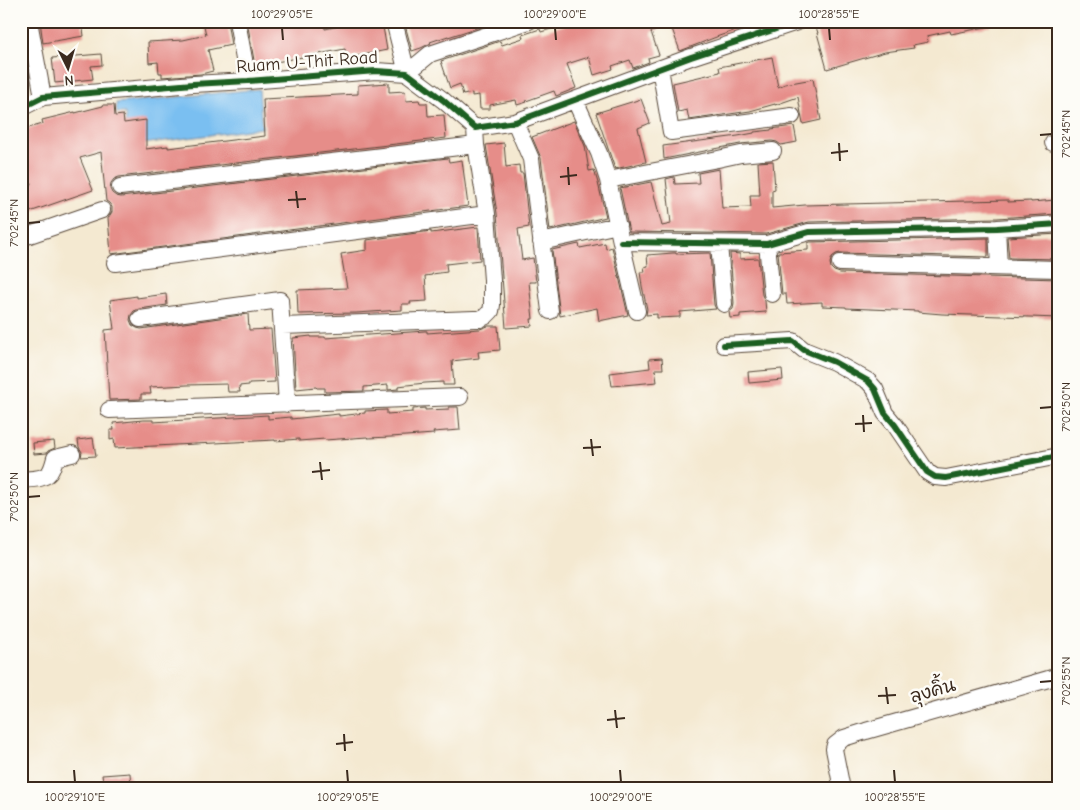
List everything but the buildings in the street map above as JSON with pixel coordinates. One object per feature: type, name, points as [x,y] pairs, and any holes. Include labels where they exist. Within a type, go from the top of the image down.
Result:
[{"type":"street","points":[[30,21],[43,97]]},
{"type":"street","points":[[237,21],[248,81]]},
{"type":"street","points":[[282,326],[480,319],[491,311],[492,280],[487,214],[476,136],[443,100],[408,73],[394,21]]},
{"type":"street","points":[[408,73],[430,54],[529,21]]},
{"type":"street","points":[[120,187],[476,136],[691,56],[800,21]]},
{"type":"street","points":[[660,68],[672,132],[792,116]]},
{"type":"street","name":"Ruam U-Thit Road","points":[[21,108],[43,97],[376,71],[408,73]]},
{"type":"street","points":[[575,100],[599,153],[608,180],[637,311]]},
{"type":"street","points":[[514,122],[531,159],[550,311]]},
{"type":"street","points":[[608,180],[732,156],[773,151]]},
{"type":"street","points":[[21,238],[102,210]]},
{"type":"street","points":[[116,263],[487,214]]},
{"type":"street","points":[[541,242],[618,224]]},
{"type":"street","points":[[621,242],[767,244],[809,232],[997,228],[1059,224]]},
{"type":"street","points":[[997,228],[999,267]]},
{"type":"street","points":[[719,244],[724,304]]},
{"type":"street","points":[[767,244],[772,294]]},
{"type":"street","points":[[840,263],[1059,269]]},
{"type":"street","points":[[140,319],[280,300],[287,404]]},
{"type":"street","points":[[724,345],[790,340],[804,350],[834,362],[865,378],[875,389],[885,413],[927,472],[935,477],[946,478],[1059,456]]},
{"type":"street","points":[[109,410],[460,397]]},
{"type":"street","points":[[21,480],[46,475],[51,471],[55,458],[72,454]]},
{"type":"street","name":"ลุงคิ้น","points":[[842,789],[834,749],[835,745],[844,738],[1059,676]]},
{"type":"water","points":[[259,89],[262,128],[128,146],[125,113],[117,113],[116,103]]},
{"type":"cycle path","points":[[21,108],[43,97],[376,71],[407,73],[443,100],[475,128],[515,122],[691,57],[800,21]]},
{"type":"cycle path","points":[[621,242],[767,244],[809,232],[997,228],[1059,224]]},
{"type":"cycle path","points":[[724,345],[793,341],[804,350],[834,362],[868,381],[875,389],[885,413],[927,472],[935,477],[946,478],[1059,456]]}]
